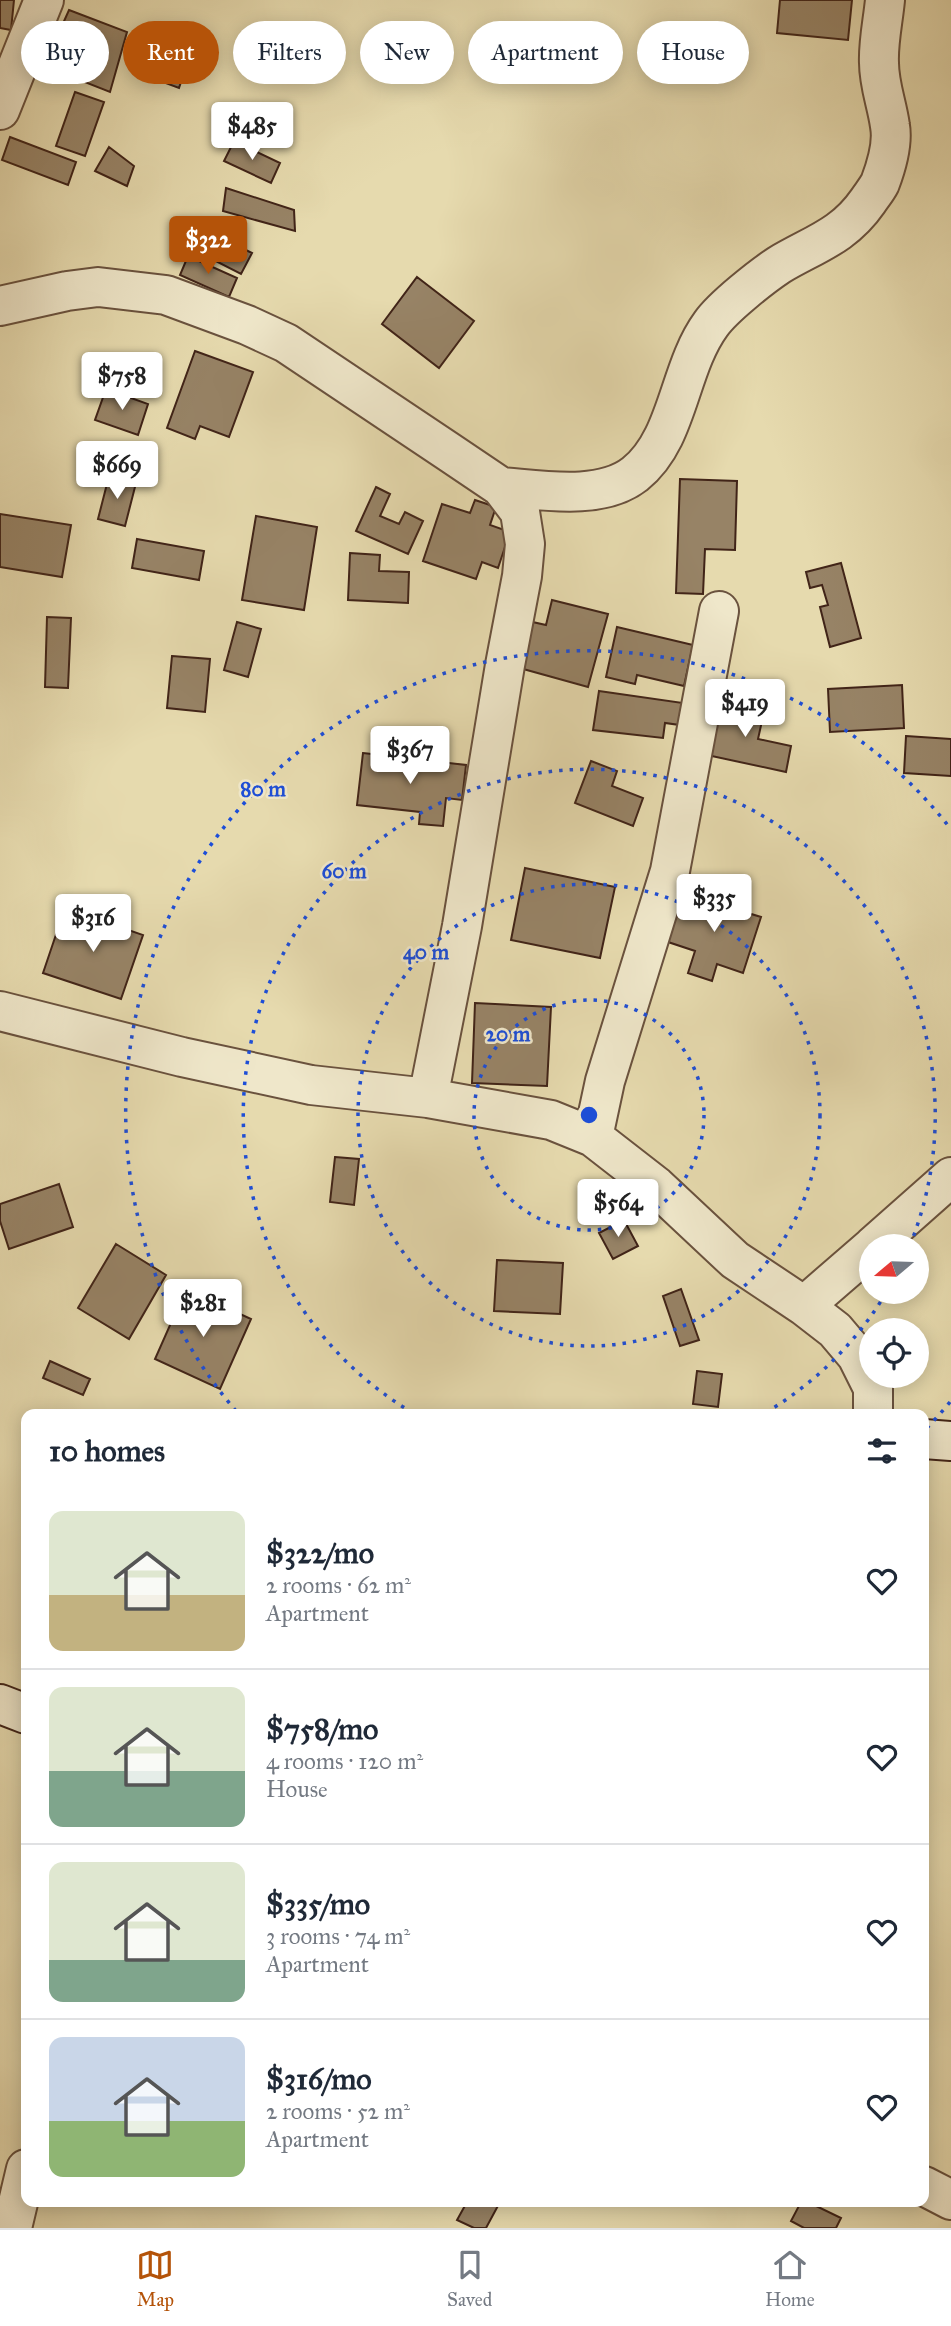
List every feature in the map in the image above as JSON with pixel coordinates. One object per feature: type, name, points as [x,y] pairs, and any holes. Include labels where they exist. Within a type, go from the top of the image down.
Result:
[{"type":"street","points":[[0,110],[44,0]]},
{"type":"street","points":[[501,487],[581,493],[609,486],[633,475],[650,459],[669,426],[690,361],[712,323],[751,286],[779,265],[834,236],[861,212],[879,185],[888,155],[891,128],[880,85],[878,60],[885,0]]},
{"type":"street","points":[[0,306],[98,287],[166,295],[247,325],[286,343],[501,487],[520,512],[525,544],[522,576],[462,926],[428,1098]]},
{"type":"street","points":[[593,1136],[604,1081],[670,871],[719,611]]},
{"type":"street","points":[[0,1011],[311,1085],[428,1098],[551,1120],[593,1136],[656,1186],[735,1260],[835,1330],[857,1356],[873,1388],[873,1409]]},
{"type":"street","points":[[886,1234],[951,1177]]},
{"type":"street","points":[[804,1306],[859,1257]]},
{"type":"street","points":[[0,1704],[21,1712]]},
{"type":"street","points":[[929,2189],[951,2200]]},
{"type":"street","points":[[12,2228],[21,2190]]},
{"type":"building","points":[[0,0],[14,0],[11,30],[0,28]]},
{"type":"building","points":[[780,0],[852,0],[848,40],[777,33]]},
{"type":"building","points":[[69,10],[98,21],[64,21]]},
{"type":"building","points":[[109,25],[123,30],[123,46],[110,92],[90,84],[109,84]]},
{"type":"building","points":[[75,92],[104,102],[85,156],[56,146]]},
{"type":"building","points":[[10,137],[76,162],[68,185],[2,160]]},
{"type":"building","points":[[234,141],[280,163],[271,183],[224,161]]},
{"type":"building","points":[[109,147],[134,166],[127,186],[95,171]]},
{"type":"building","points":[[226,188],[294,210],[295,231],[223,211]]},
{"type":"building","points":[[215,235],[252,253],[241,274],[204,255]]},
{"type":"building","points":[[188,256],[237,278],[229,297],[180,275]]},
{"type":"building","points":[[417,277],[474,321],[439,368],[382,324]]},
{"type":"building","points":[[195,351],[253,372],[229,437],[200,426],[195,439],[167,428]]},
{"type":"building","points":[[106,389],[148,404],[138,435],[95,420]]},
{"type":"building","points":[[109,476],[136,483],[125,526],[98,519]]},
{"type":"building","points":[[680,479],[737,481],[735,550],[705,549],[703,594],[676,593]]},
{"type":"building","points":[[376,487],[390,494],[380,516],[399,524],[405,512],[423,521],[408,554],[356,531]]},
{"type":"building","points":[[475,500],[496,507],[490,525],[510,532],[498,568],[482,562],[476,579],[423,561],[442,504],[470,513]]},
{"type":"building","points":[[0,514],[71,525],[62,577],[0,567]]},
{"type":"building","points":[[256,516],[317,527],[304,610],[242,600]]},
{"type":"building","points":[[137,539],[204,551],[199,580],[132,568]]},
{"type":"building","points":[[350,553],[380,555],[379,571],[409,572],[408,603],[348,600]]},
{"type":"building","points":[[841,563],[861,638],[830,647],[820,607],[828,605],[822,585],[810,588],[806,572]]},
{"type":"building","points":[[552,600],[608,614],[588,687],[516,667],[528,621],[546,625]]},
{"type":"building","points":[[47,617],[71,618],[68,688],[45,687]]},
{"type":"building","points":[[237,622],[261,629],[248,677],[224,670]]},
{"type":"building","points":[[617,627],[693,645],[684,686],[637,675],[635,684],[606,677]]},
{"type":"building","points":[[172,656],[210,659],[205,712],[167,708]]},
{"type":"building","points":[[902,685],[904,728],[830,732],[828,689]]},
{"type":"building","points":[[599,691],[690,704],[687,726],[665,723],[663,738],[593,730]]},
{"type":"building","points":[[719,702],[764,712],[758,739],[791,746],[786,772],[707,755]]},
{"type":"building","points":[[906,736],[951,739],[951,776],[904,773]]},
{"type":"building","points":[[363,753],[466,765],[462,800],[446,798],[443,826],[419,824],[420,812],[357,805]]},
{"type":"building","points":[[591,761],[617,771],[612,786],[643,798],[633,826],[575,803]]},
{"type":"building","points":[[525,868],[615,887],[600,958],[511,940]]},
{"type":"building","points":[[712,892],[738,901],[735,909],[761,917],[743,973],[717,964],[712,981],[688,973],[695,951],[665,941],[678,898],[707,907]]},
{"type":"building","points":[[65,908],[143,935],[121,999],[43,973]]},
{"type":"building","points":[[475,1003],[551,1007],[547,1086],[472,1083]]},
{"type":"building","points":[[335,1157],[359,1159],[354,1205],[330,1202]]},
{"type":"building","points":[[59,1184],[73,1227],[9,1249],[0,1221],[0,1204]]},
{"type":"building","points":[[624,1220],[638,1246],[613,1259],[599,1233]]},
{"type":"building","points":[[116,1244],[166,1275],[129,1339],[78,1308]]},
{"type":"building","points":[[497,1260],[563,1263],[560,1314],[494,1311]]},
{"type":"building","points":[[186,1289],[251,1319],[220,1389],[155,1359]]},
{"type":"building","points":[[681,1289],[699,1340],[680,1346],[663,1296]]},
{"type":"building","points":[[50,1361],[90,1379],[83,1395],[43,1378]]},
{"type":"building","points":[[697,1371],[722,1374],[718,1407],[693,1404]]},
{"type":"building","points":[[464,2207],[497,2207],[486,2228],[474,2228],[457,2220]]},
{"type":"building","points":[[798,2207],[818,2207],[841,2218],[836,2228],[804,2228],[791,2221]]}]
